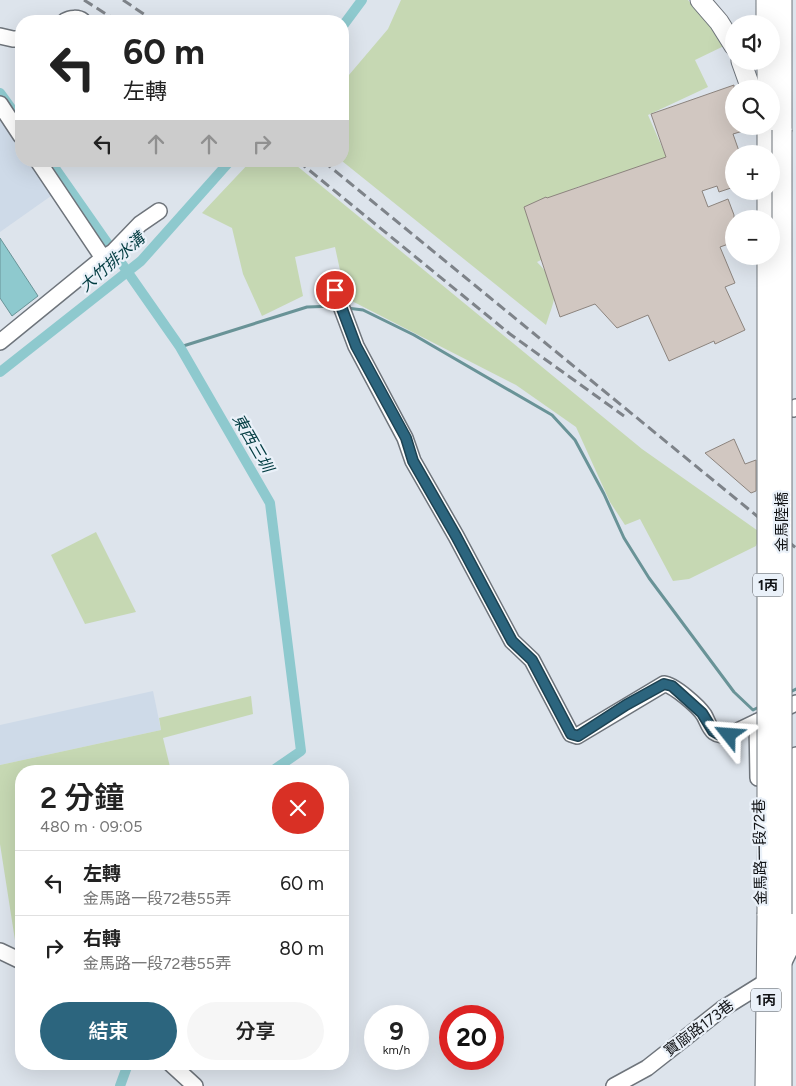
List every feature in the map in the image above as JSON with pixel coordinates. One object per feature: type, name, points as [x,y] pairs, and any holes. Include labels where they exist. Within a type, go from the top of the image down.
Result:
[{"type":"main road","points":[[700,0],[725,32]]},
{"type":"main road","name":"1丙","points":[[766,0],[771,15]]},
{"type":"main road","name":"1丙","points":[[777,15],[782,0]]},
{"type":"main road","points":[[779,15],[788,0]]},
{"type":"main road","name":"金馬陸橋","points":[[771,135],[775,914]]},
{"type":"main road","name":"金馬陸橋","points":[[767,265],[775,914]]},
{"type":"main road","name":"1丙","points":[[775,914],[782,966],[782,1086]]},
{"type":"main road","name":"1丙","points":[[765,1086],[767,981],[775,914]]},
{"type":"street","points":[[0,36],[15,40]]},
{"type":"street","points":[[0,104],[4,120],[15,130]]},
{"type":"street","points":[[42,167],[103,258]]},
{"type":"street","points":[[0,342],[103,258],[113,252],[140,224],[159,211]]},
{"type":"street","points":[[335,290],[356,346],[406,438],[413,461],[456,536],[512,641],[532,660],[571,734],[578,736],[626,705],[664,684],[672,686],[695,706],[702,713],[713,731],[720,735],[729,735],[796,703]]},
{"type":"street","name":"金馬路一段72巷","points":[[757,722],[761,918],[767,981]]},
{"type":"street","points":[[782,966],[790,934],[794,899],[796,755]]},
{"type":"street","points":[[782,966],[796,938]]},
{"type":"street","points":[[0,950],[15,958]]},
{"type":"street","name":"寶廍路173巷","points":[[614,1086],[647,1068],[722,1009],[767,981],[782,966]]},
{"type":"street","points":[[178,1070],[195,1086]]},
{"type":"shaded area","points":[[0,105],[15,128],[15,167],[42,167],[58,191],[0,232]]},
{"type":"shaded area","points":[[153,691],[161,730],[0,765],[0,725]]},
{"type":"green space","points":[[401,0],[688,0],[725,44],[695,60],[708,87],[648,115],[669,163],[590,193],[580,186],[539,203],[543,259],[537,262],[550,278],[555,292],[546,325],[349,167],[349,75],[388,29]]},
{"type":"green space","points":[[245,167],[298,167],[642,449],[761,533],[756,546],[689,579],[673,581],[640,519],[625,525],[610,502],[576,427],[516,385],[346,298],[335,247],[295,257],[303,296],[262,316],[243,274],[232,228],[202,213]]},
{"type":"green space","points":[[96,532],[136,612],[85,624],[51,555]]},
{"type":"green space","points":[[251,696],[253,714],[163,738],[170,765],[15,765],[15,940],[0,844],[0,765],[161,730],[159,718]]},
{"type":"water","points":[[0,238],[38,296],[12,316],[0,298]]},
{"type":"building","points":[[725,88],[725,135],[733,135],[737,145],[725,145],[725,190],[719,192],[717,186],[702,191],[708,207],[728,200],[732,210],[725,210],[725,245],[720,247],[725,259],[725,265],[728,265],[735,283],[725,287],[745,330],[715,344],[714,341],[669,361],[648,315],[617,328],[595,304],[560,317],[524,207],[546,197],[666,157],[651,114]]},
{"type":"building","points":[[734,439],[745,464],[756,460],[756,491],[751,493],[705,453]]},
{"type":"waterway","name":"大竹排水溝","points":[[349,18],[362,0]]},
{"type":"waterway","name":"東西三圳","points":[[0,93],[15,114]]},
{"type":"waterway","name":"東西三圳","points":[[54,167],[180,347],[270,503],[301,751],[281,765]]},
{"type":"waterway","name":"大竹排水溝","points":[[0,372],[141,261],[225,167]]},
{"type":"waterway","points":[[180,347],[307,307],[336,306]]},
{"type":"waterway","points":[[347,308],[363,310],[414,335],[552,415],[575,440],[604,494],[624,538],[649,578],[734,692],[753,710],[759,707]]},
{"type":"waterway","points":[[788,693],[796,689]]},
{"type":"waterway","name":"東西三圳","points":[[120,1086],[126,1070]]},
{"type":"railway","points":[[84,0],[108,15]]},
{"type":"railway","points":[[123,0],[145,15]]},
{"type":"railway","points":[[305,167],[510,334],[624,416]]},
{"type":"railway","points":[[330,167],[796,548]]},
{"type":"route","points":[[335,290],[356,346],[406,438],[413,461],[456,536],[512,641],[532,660],[571,734],[578,736],[626,705],[664,684],[668,684],[702,713],[713,731],[720,735],[729,735]]}]
